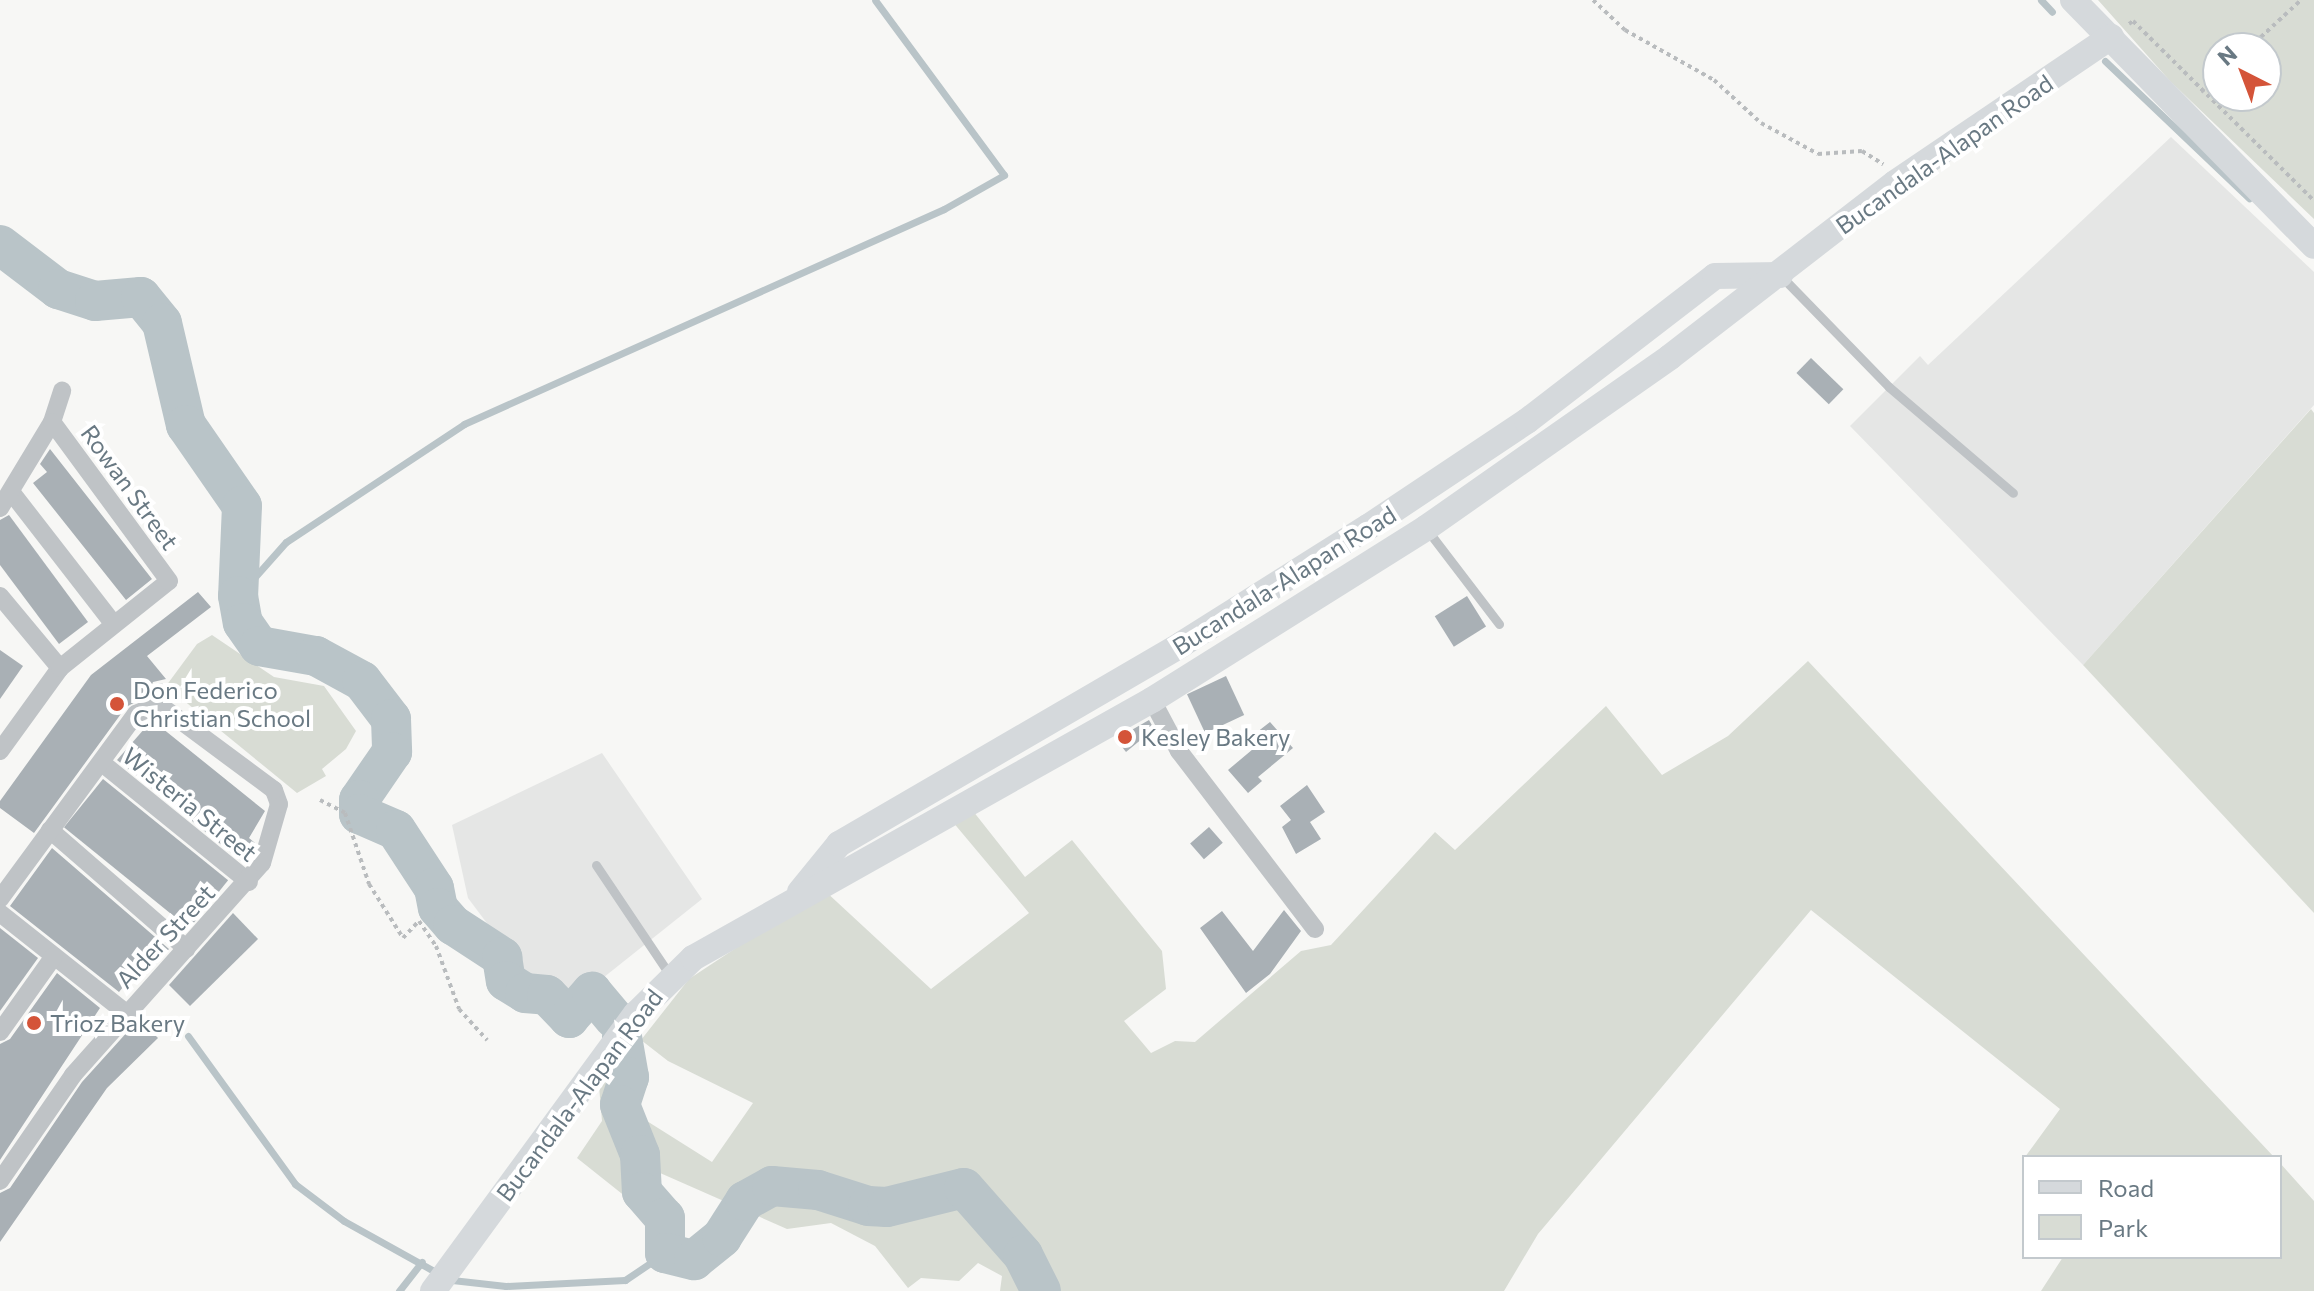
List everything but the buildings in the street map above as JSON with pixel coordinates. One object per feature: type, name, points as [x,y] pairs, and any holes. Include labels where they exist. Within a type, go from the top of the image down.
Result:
[{"type":"main road","points":[[2073,0],[2314,246]]},
{"type":"main road","name":"Bucandala-Alapan Road","points":[[433,1291],[670,975],[799,898],[1152,700],[1426,528],[1780,275],[1895,183],[2111,37]]},
{"type":"main road","name":"Bucandala-Alapan Road","points":[[799,898],[839,844],[1182,644],[1368,527],[1527,421],[1715,276],[1780,275]]},
{"type":"street","points":[[0,508],[12,493],[52,422],[62,391]]},
{"type":"street","name":"Rowan Street","points":[[52,422],[169,581],[113,623]]},
{"type":"street","points":[[0,751],[60,668],[113,623],[12,493]]},
{"type":"street","points":[[2,605],[60,668]]},
{"type":"street","name":"Alder Street","points":[[0,1181],[73,1075],[126,1013],[249,882],[262,863],[279,804],[274,790],[158,697],[136,714],[102,763]]},
{"type":"street","points":[[1152,700],[1179,751],[1315,929]]},
{"type":"street","points":[[0,899],[102,763]]},
{"type":"street","name":"Wisteria Street","points":[[102,763],[249,882]]},
{"type":"street","points":[[50,830],[187,949]]},
{"type":"street","points":[[0,913],[126,1013]]},
{"type":"street","points":[[0,1032],[54,956]]},
{"type":"lane","points":[[1780,275],[1889,387],[2013,493]]},
{"type":"lane","points":[[1426,528],[1499,624]]},
{"type":"lane","points":[[596,865],[670,975]]},
{"type":"path","points":[[1593,0],[1625,30],[1714,80],[1761,123],[1818,154],[1862,151],[1882,162],[1895,183]]},
{"type":"path","points":[[2266,32],[2301,0]]},
{"type":"path","points":[[2111,37],[2133,21],[2314,201]]},
{"type":"path","points":[[320,800],[345,813],[374,893],[403,938],[419,921],[436,946],[459,1009],[487,1040]]},
{"type":"shaded area","points":[[2171,137],[2314,272],[2314,405],[2083,665],[1850,426],[1920,356],[1928,365]]},
{"type":"shaded area","points":[[602,753],[702,899],[569,1005],[525,974],[468,898],[452,825]]},
{"type":"green space","points":[[2098,0],[2314,0],[2314,219],[2202,112],[2282,112],[2282,32],[2202,32],[2202,112],[2170,81]]},
{"type":"green space","points":[[2311,409],[2314,413],[2314,913],[2083,665]]},
{"type":"green space","points":[[212,635],[274,677],[324,686],[356,731],[346,749],[322,769],[326,776],[297,793],[166,686],[197,644]]},
{"type":"green space","points":[[1808,661],[2272,1155],[2026,1155],[2060,1109],[1811,910],[1538,1234],[1504,1291],[1000,1291],[1002,1276],[978,1263],[959,1281],[921,1278],[908,1288],[875,1246],[831,1223],[787,1229],[651,1169],[631,1201],[577,1158],[602,1121],[599,1086],[629,1036],[646,1073],[631,1111],[712,1162],[753,1103],[668,1061],[641,1040],[689,979],[824,890],[931,989],[1029,913],[952,821],[973,811],[1025,877],[1072,840],[1162,951],[1166,989],[1124,1021],[1151,1053],[1175,1041],[1195,1042],[1301,951],[1331,945],[1435,832],[1455,850],[1606,706],[1662,775],[1728,736]]},
{"type":"green space","points":[[2282,1165],[2314,1201],[2314,1291],[2041,1291],[2062,1259],[2282,1259]]},
{"type":"waterway","points":[[238,596],[286,542],[464,424],[944,209],[1004,175],[875,0]]},
{"type":"waterway","points":[[2041,0],[2052,12]]},
{"type":"waterway","points":[[2105,61],[2249,198]]},
{"type":"waterway","points":[[0,245],[58,289],[95,301],[141,297],[162,323],[186,425],[242,506],[238,596],[243,623],[259,646],[316,656],[362,681],[391,719],[392,752],[359,800],[359,814],[396,830],[434,888],[438,908],[453,925],[502,957],[506,981],[525,993],[547,995],[569,1018],[592,992],[614,1018]]},
{"type":"waterway","points":[[188,1036],[295,1184],[344,1221],[434,1271]]},
{"type":"waterway","points":[[622,1037],[629,1077],[620,1105],[640,1155],[642,1192],[665,1218],[665,1253],[694,1260],[722,1237],[745,1201],[772,1186],[818,1190],[868,1206],[887,1207],[964,1188],[1023,1255],[1041,1291]]},
{"type":"waterway","points":[[452,1280],[506,1286],[625,1280],[665,1253]]},
{"type":"waterway","points":[[399,1291],[422,1262]]},
{"type":"place","name":"Don Federico Christian School","points":[[117,704]]},
{"type":"place","name":"Kesley Bakery","points":[[1125,737]]},
{"type":"place","name":"Trioz Bakery","points":[[34,1023]]}]
